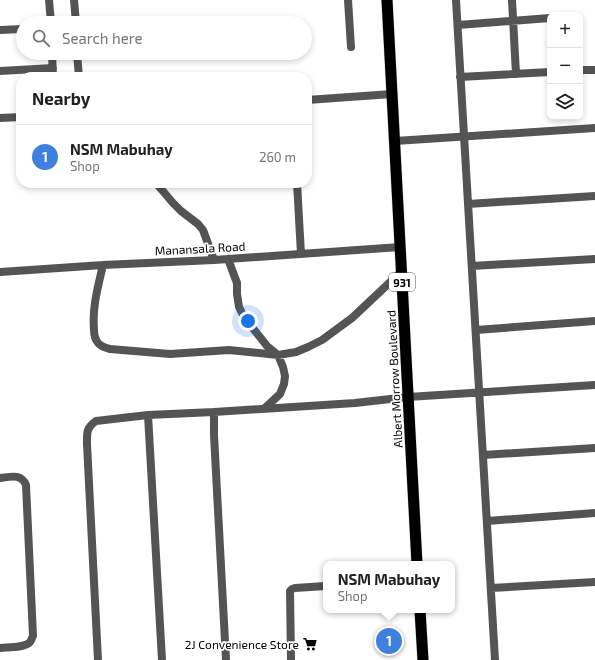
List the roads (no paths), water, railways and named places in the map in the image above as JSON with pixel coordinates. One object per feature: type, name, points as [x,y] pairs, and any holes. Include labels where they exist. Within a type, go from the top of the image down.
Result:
[{"type":"highway","name":"Albert Morrow Boulevard","points":[[387,0],[418,561]]},
{"type":"highway","points":[[420,613],[423,660]]},
{"type":"street","points":[[50,0],[50,16]]},
{"type":"street","points":[[74,0],[75,16]]},
{"type":"street","points":[[348,0],[351,47]]},
{"type":"street","points":[[456,0],[496,660]]},
{"type":"street","points":[[512,0],[516,74]]},
{"type":"street","points":[[458,25],[547,18]]},
{"type":"street","points":[[0,30],[16,29]]},
{"type":"street","points":[[52,60],[53,72]]},
{"type":"street","points":[[78,60],[79,72]]},
{"type":"street","points":[[0,71],[53,68]]},
{"type":"street","points":[[583,70],[595,70]]},
{"type":"street","points":[[460,77],[547,72]]},
{"type":"street","points":[[312,100],[392,94]]},
{"type":"street","points":[[0,118],[16,117]]},
{"type":"street","points":[[395,141],[595,128]]},
{"type":"street","points":[[160,188],[181,211],[198,224],[202,230],[214,260]]},
{"type":"street","points":[[297,188],[301,254]]},
{"type":"street","points":[[468,204],[595,196]]},
{"type":"street","name":"Manansala Road","points":[[0,272],[103,265],[214,260],[400,247]]},
{"type":"street","points":[[228,259],[236,283],[239,307],[244,317],[267,346],[278,355],[283,367],[285,376],[280,394],[266,408]]},
{"type":"street","points":[[472,266],[595,259]]},
{"type":"street","points":[[103,265],[94,302],[93,319],[97,343],[110,349],[170,354],[229,350],[278,355],[296,352],[322,340],[352,318],[402,271]]},
{"type":"street","points":[[476,330],[595,322]]},
{"type":"street","points":[[98,660],[87,444],[87,430],[91,424],[96,421],[148,415],[355,403],[408,397],[595,384]]},
{"type":"street","points":[[214,412],[226,660]]},
{"type":"street","points":[[148,415],[162,660]]},
{"type":"street","points":[[483,455],[595,448]]},
{"type":"street","points":[[0,478],[22,478],[26,485],[33,636],[30,642],[26,645],[0,648]]},
{"type":"street","points":[[487,521],[595,513]]},
{"type":"street","points":[[491,588],[595,582]]},
{"type":"street","points":[[291,660],[290,591],[295,588],[323,586]]},
{"type":"place","name":"NSM Mabuhay","points":[[389,641]]},
{"type":"place","name":"2J Convenience Store","points":[[310,644]]}]
